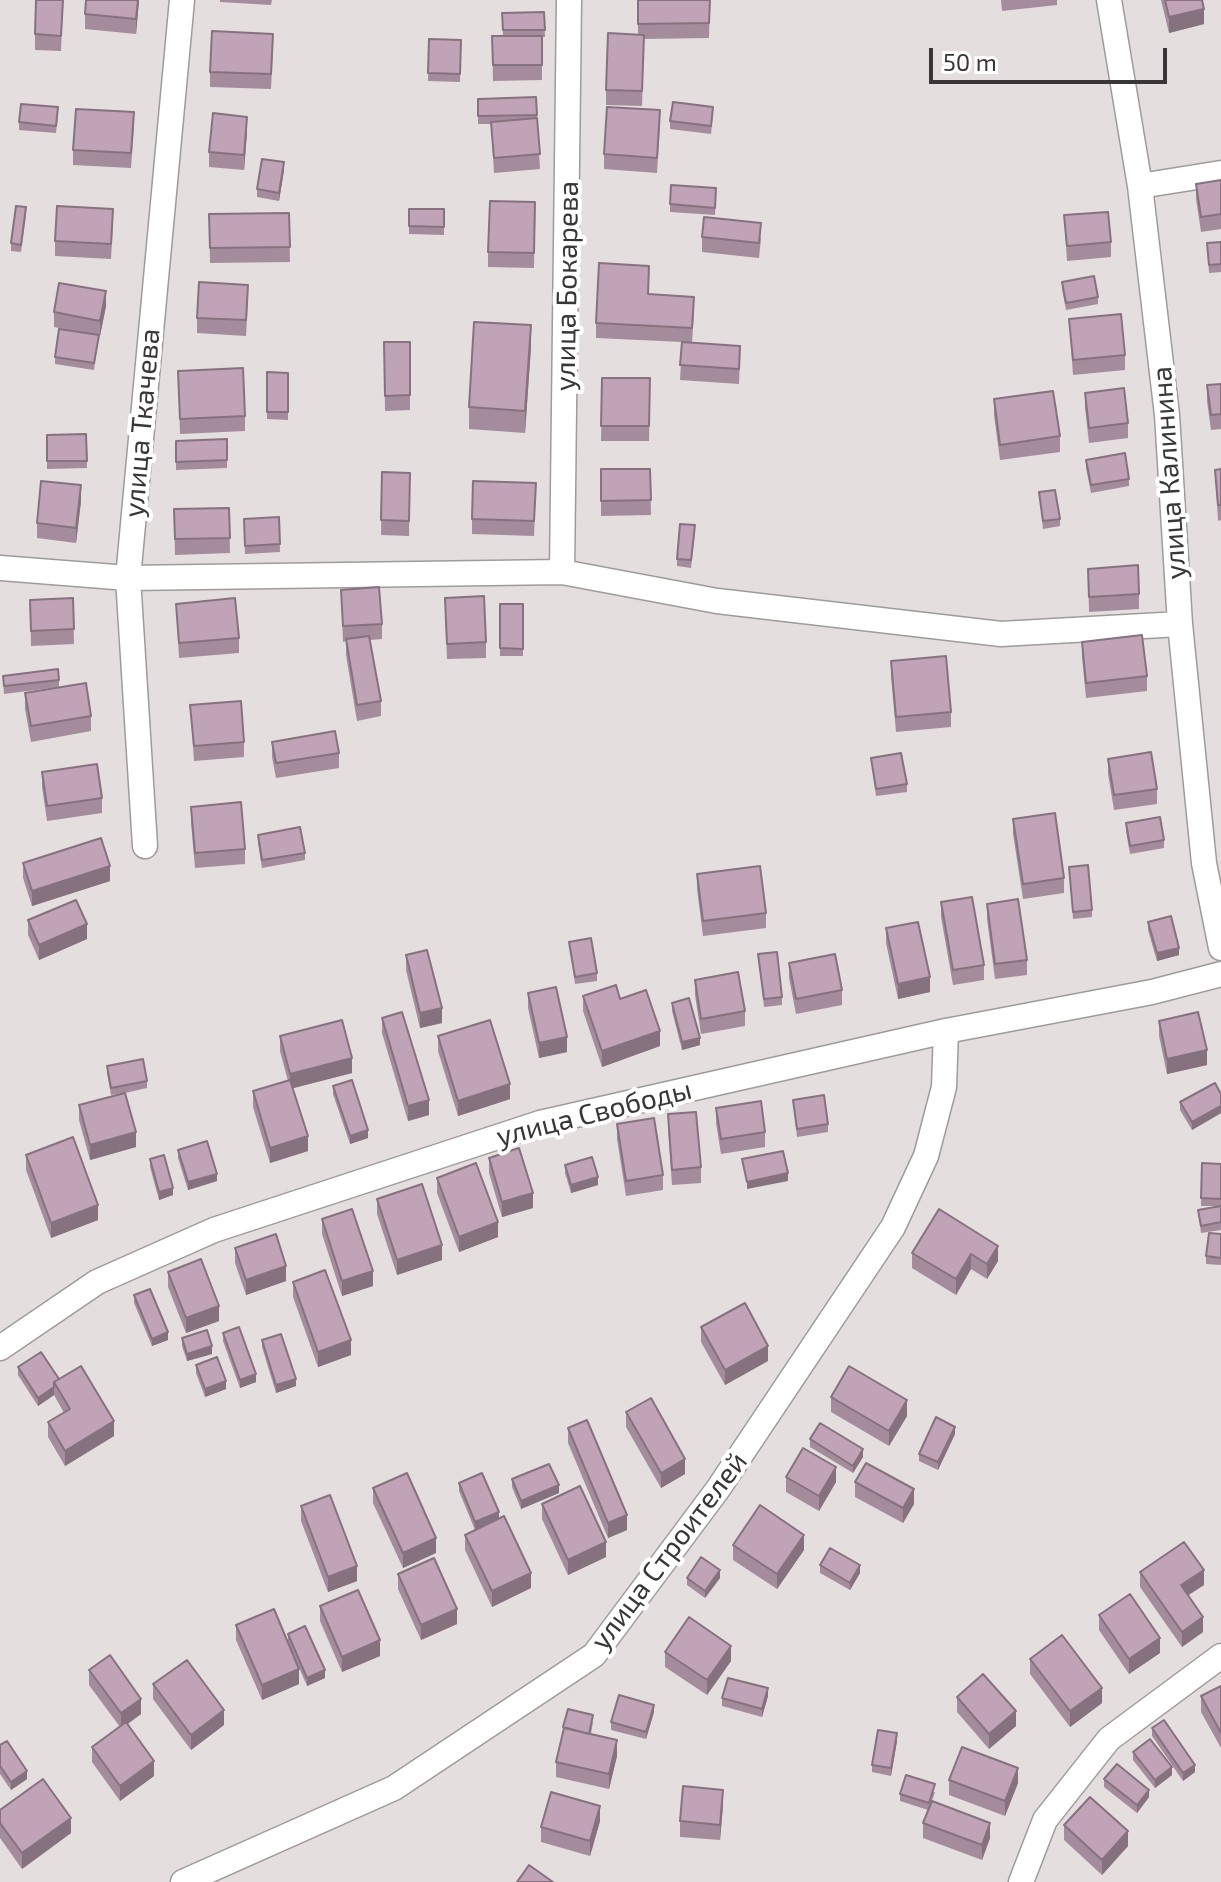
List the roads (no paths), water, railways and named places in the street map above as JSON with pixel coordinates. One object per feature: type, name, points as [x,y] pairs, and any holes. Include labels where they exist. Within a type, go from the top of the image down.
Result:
[{"type":"street","name":"улица Ткачева","points":[[145,846],[128,578],[182,0]]},
{"type":"street","name":"улица Бокарева","points":[[562,572],[569,0]]},
{"type":"street","name":"улица Калинина","points":[[1109,0],[1140,186],[1167,415],[1180,624],[1204,863],[1221,948]]},
{"type":"street","points":[[1140,186],[1221,173]]},
{"type":"street","points":[[0,568],[128,578],[562,572],[717,601],[1001,634],[1180,624]]},
{"type":"street","name":"улица Свободы","points":[[0,1348],[97,1282],[229,1225],[540,1123],[946,1031],[1152,992],[1221,974]]},
{"type":"street","name":"улица Строителей","points":[[183,1882],[394,1788],[594,1655],[718,1489],[893,1227],[926,1156],[944,1087],[946,1031]]},
{"type":"street","points":[[1021,1882],[1045,1820],[1109,1739],[1221,1656]]}]
